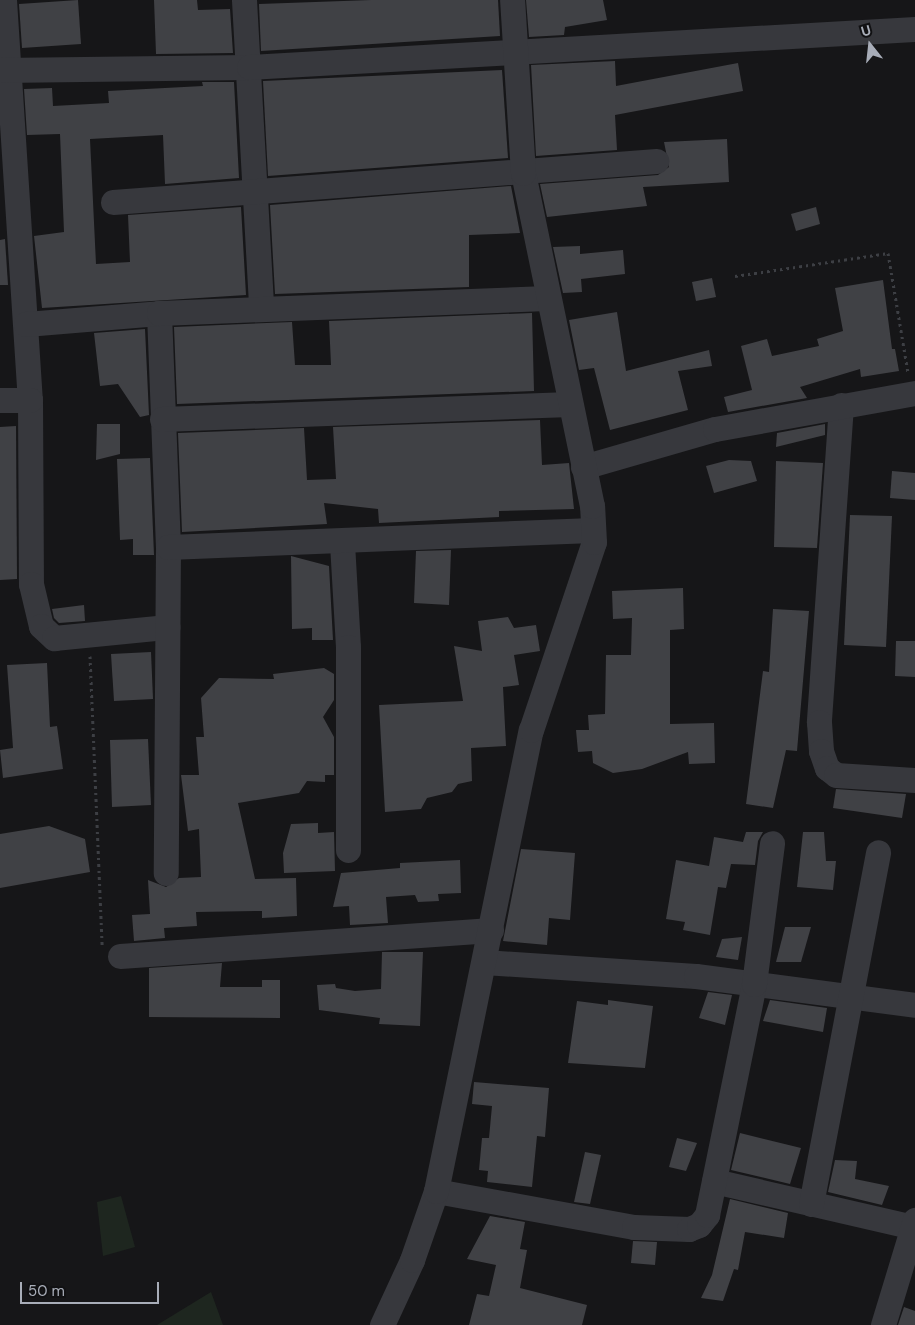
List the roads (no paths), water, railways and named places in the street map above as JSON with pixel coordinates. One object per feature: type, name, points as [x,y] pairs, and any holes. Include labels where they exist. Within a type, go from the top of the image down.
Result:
[{"type":"street","points":[[4,0],[4,70],[26,324],[30,400],[31,584],[41,626],[54,638],[167,627]]},
{"type":"street","points":[[244,0],[257,193],[261,308]]},
{"type":"street","points":[[382,1325],[412,1260],[436,1191],[531,730],[594,542],[583,467],[523,173],[512,0]]},
{"type":"street","points":[[4,70],[249,67],[915,29]]},
{"type":"street","points":[[113,202],[257,193],[656,162]]},
{"type":"street","points":[[26,324],[158,313],[547,298]]},
{"type":"street","points":[[158,313],[168,547],[166,873]]},
{"type":"street","points":[[583,467],[715,429],[913,393]]},
{"type":"street","points":[[0,400],[30,400]]},
{"type":"street","points":[[162,419],[570,404]]},
{"type":"street","points":[[842,405],[819,722],[821,751],[828,768],[836,775],[915,780]]},
{"type":"street","points":[[168,547],[342,543],[593,530]]},
{"type":"street","points":[[342,543],[348,647],[348,850]]},
{"type":"street","points":[[436,1191],[634,1226],[689,1229],[699,1225],[707,1215],[754,984],[772,843]]},
{"type":"street","points":[[811,1204],[852,997],[878,852]]},
{"type":"street","points":[[120,956],[491,930]]},
{"type":"street","points":[[484,962],[696,976],[915,1005]]},
{"type":"street","points":[[714,1181],[811,1204],[914,1224],[883,1325]]}]
